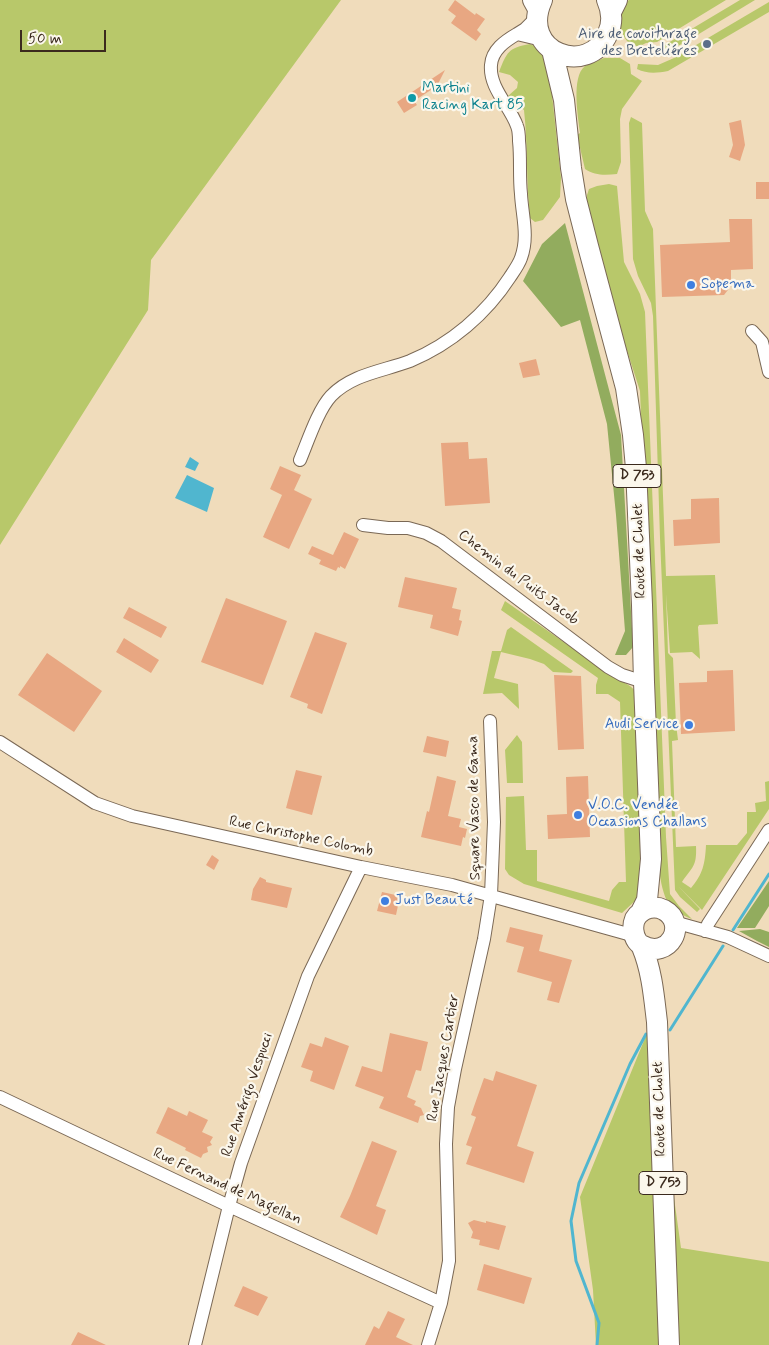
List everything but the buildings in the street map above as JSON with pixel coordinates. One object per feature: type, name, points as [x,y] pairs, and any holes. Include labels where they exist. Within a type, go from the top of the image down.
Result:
[{"type":"main road","points":[[547,45],[566,56],[580,56],[595,50],[604,41],[610,30],[612,4]]},
{"type":"main road","name":"Route de Cholet","points":[[537,7],[538,30],[547,45],[564,100],[568,149],[576,199],[626,388],[632,422],[636,468],[651,859],[646,900],[638,929],[651,976],[657,1022],[669,1345]]},
{"type":"main road","name":"Route de Cholet","points":[[564,100],[568,74],[580,56]]},
{"type":"main road","name":"Route de Cholet","points":[[651,859],[661,900],[671,928],[661,966],[657,1022]]},
{"type":"main road","points":[[653,907],[661,908],[671,928],[660,948],[654,950],[647,948],[638,929],[647,908],[653,907]]},
{"type":"street","points":[[300,460],[320,412],[330,397],[350,382],[372,372],[410,360],[445,343],[469,325],[490,303],[506,283],[521,258],[525,240],[525,225],[521,193],[521,157],[518,127],[498,94],[491,75],[491,64],[495,53],[504,42],[525,29],[537,7]]},
{"type":"street","points":[[517,34],[547,45]]},
{"type":"street","points":[[752,331],[762,342],[769,372]]},
{"type":"street","name":"Chemin du Puits Jacob","points":[[363,525],[408,528],[441,540],[608,666],[622,675],[644,682]]},
{"type":"street","name":"Square Vasco de Gama","points":[[490,721],[494,822],[492,896]]},
{"type":"street","name":"Rue Christophe Colomb","points":[[0,742],[95,803],[132,816],[361,867],[452,885],[609,929],[638,929]]},
{"type":"street","points":[[703,930],[769,830]]},
{"type":"street","name":"Rue Amérigo Vespucci","points":[[195,1345],[229,1206],[242,1163],[308,976],[361,867]]},
{"type":"street","name":"Rue Jacques Cartier","points":[[428,1345],[441,1303],[449,1262],[446,1144],[448,1107],[492,896]]},
{"type":"street","points":[[671,928],[703,930],[728,936],[769,956]]},
{"type":"street","name":"Rue Fernand de Magellan","points":[[0,1097],[229,1206],[441,1303]]},
{"type":"green space","points":[[0,0],[341,0],[151,260],[148,310],[0,545]]},
{"type":"green space","points":[[629,0],[726,0],[657,42],[646,43],[638,47],[627,41],[621,26],[622,9]]},
{"type":"green space","points":[[740,0],[755,0],[684,43],[654,55],[643,53],[652,49],[658,49]]},
{"type":"green space","points":[[769,2],[769,12],[668,71],[652,73],[637,69],[638,64],[658,65],[674,58]]},
{"type":"green space","points":[[530,44],[542,52],[549,67],[561,178],[560,197],[543,220],[535,222],[530,218],[524,110],[508,96],[517,88],[518,82],[510,75],[499,72],[509,52],[517,47]]},
{"type":"green space","points":[[604,58],[620,58],[630,64],[631,74],[642,81],[622,109],[620,119],[621,162],[617,174],[605,175],[585,169],[577,135],[580,133],[576,97],[581,71],[585,66]]},
{"type":"green space","points":[[631,117],[642,123],[645,211],[653,229],[666,576],[715,575],[718,624],[699,625],[700,659],[692,652],[670,653],[666,594],[668,653],[673,658],[678,740],[672,741],[676,847],[696,846],[695,863],[682,882],[691,888],[698,878],[704,863],[706,845],[737,845],[747,833],[747,812],[756,812],[755,803],[766,801],[765,782],[769,781],[769,809],[702,910],[678,886],[700,909],[697,912],[675,890],[660,538],[653,316],[651,303],[638,276],[633,259],[629,123]]},
{"type":"green space","points":[[609,184],[617,186],[624,262],[640,294],[645,312],[666,837],[670,894],[692,919],[671,907],[661,883],[658,852],[640,391],[602,273],[587,208],[589,189]]},
{"type":"green space","points":[[565,223],[621,435],[633,647],[626,655],[615,655],[625,631],[607,424],[580,320],[561,327],[523,281],[542,244]]},
{"type":"green space","points":[[505,601],[639,694],[645,874],[639,885],[637,899],[622,913],[524,884],[509,875],[505,869],[506,797],[524,796],[526,850],[537,850],[537,881],[609,901],[612,890],[619,882],[626,882],[620,702],[608,694],[596,694],[598,678],[501,610]]},
{"type":"green space","points":[[511,627],[573,671],[571,673],[553,672],[544,664],[501,652],[494,678],[518,684],[519,709],[502,693],[483,694],[492,651],[501,651],[507,630]]},
{"type":"green space","points":[[517,735],[522,742],[523,783],[507,783],[505,750]]},
{"type":"green space","points":[[769,881],[769,906],[755,928],[737,928]]},
{"type":"green space","points":[[760,929],[769,932],[769,947],[739,931]]},
{"type":"green space","points":[[650,1026],[681,1248],[769,1262],[769,1345],[596,1345],[593,1290],[580,1197]]},
{"type":"water","points":[[190,457],[199,463],[195,471],[185,467]]},
{"type":"water","points":[[187,475],[214,488],[207,512],[175,498]]},
{"type":"waterway","points":[[733,930],[769,874]]},
{"type":"waterway","points":[[670,1030],[723,946]]},
{"type":"waterway","points":[[597,1345],[599,1323],[576,1261],[571,1221],[579,1183],[630,1064],[646,1034]]},
{"type":"place","name":"Aire de covoiturage des Breteliéres","points":[[707,44]]},
{"type":"place","name":"Martini Racing Kart 85","points":[[412,98]]},
{"type":"place","name":"Sopema","points":[[691,285]]},
{"type":"place","name":"Audi Service","points":[[689,725]]},
{"type":"place","name":"V.O.C. Vendée Occasions Challans","points":[[578,815]]},
{"type":"place","name":"Just Beauté","points":[[385,901]]}]
